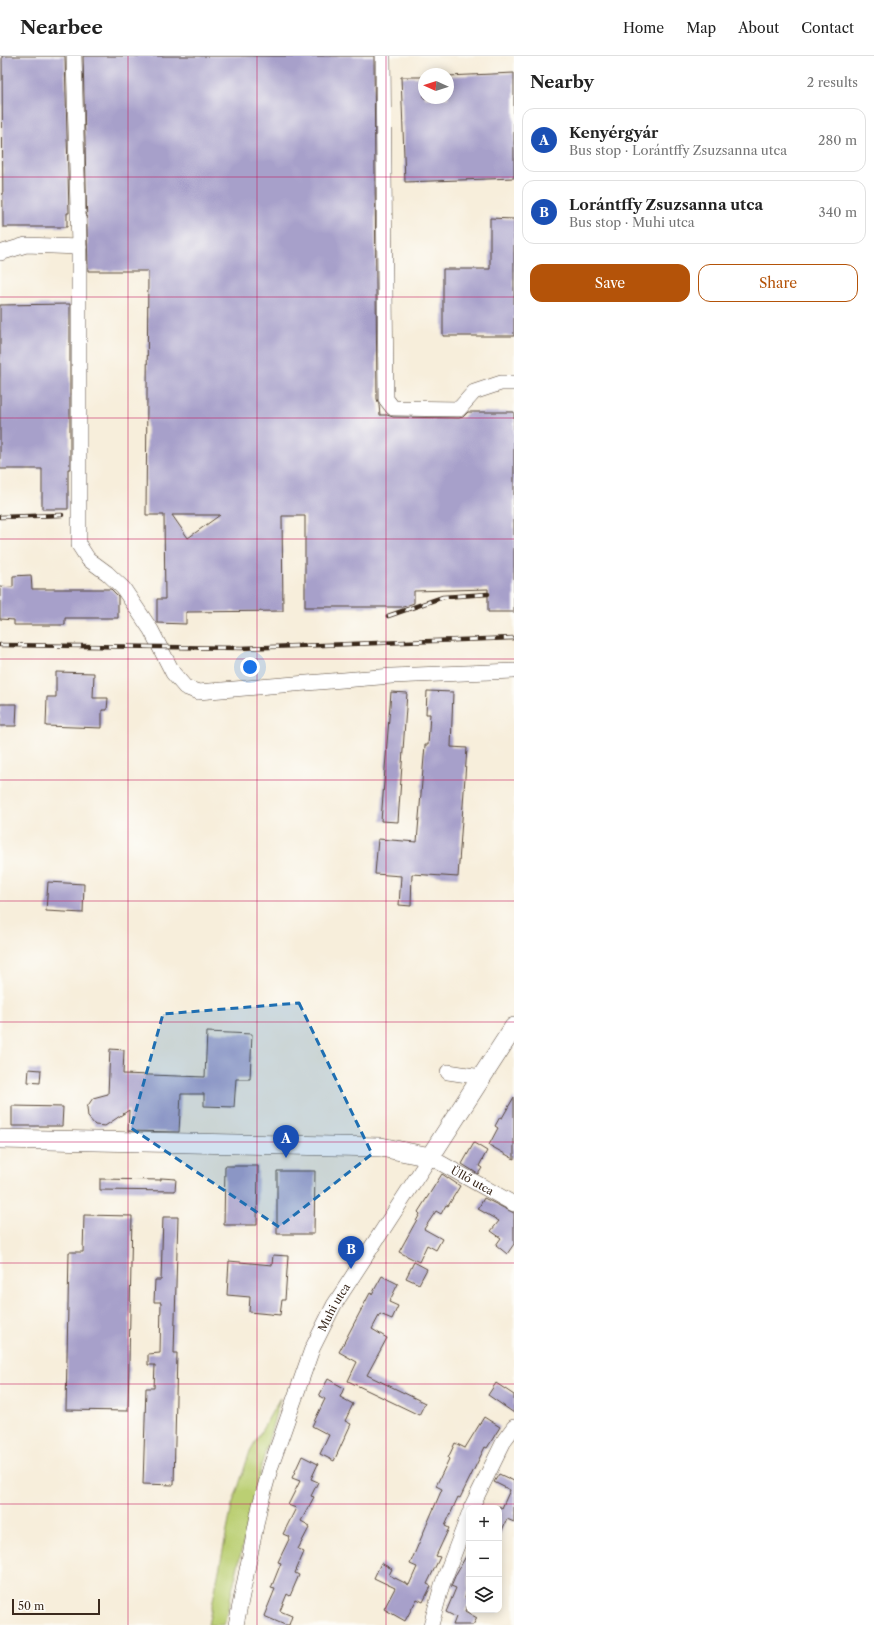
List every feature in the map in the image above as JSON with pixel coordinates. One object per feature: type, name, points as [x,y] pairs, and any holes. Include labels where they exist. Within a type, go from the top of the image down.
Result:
[{"type":"main road","name":"Muhi utca","points":[[430,1157],[514,1027]]},
{"type":"main road","points":[[0,1139],[381,1147],[430,1157]]},
{"type":"street","points":[[74,56],[79,247],[79,545],[88,559],[107,573],[123,588],[151,630],[173,673],[185,688],[198,692],[392,676],[514,671]]},
{"type":"street","points":[[383,56],[386,399],[393,408],[459,409],[474,392],[501,383],[514,383]]},
{"type":"street","points":[[0,254],[26,245],[79,247]]},
{"type":"street","points":[[448,1072],[481,1077]]},
{"type":"street","name":"Üllő utca","points":[[430,1157],[514,1204]]},
{"type":"street","name":"Muhi utca","points":[[236,1625],[260,1505],[312,1349],[334,1305],[430,1157]]},
{"type":"street","points":[[472,1505],[505,1439],[514,1427]]},
{"type":"street","points":[[431,1625],[442,1585],[466,1522]]},
{"type":"highlighted area","points":[[299,1003],[372,1154],[279,1227],[131,1128],[163,1014]]},
{"type":"green space","points":[[280,1398],[261,1468],[224,1625],[208,1625],[232,1506],[250,1451]]},
{"type":"building","points":[[2,56],[65,56],[69,213],[67,213],[67,227],[3,227]]},
{"type":"building","points":[[83,56],[374,56],[377,399],[380,415],[393,417],[459,418],[463,417],[468,412],[514,412],[514,612],[488,612],[488,589],[414,591],[414,603],[403,607],[305,607],[305,516],[282,516],[283,611],[186,612],[186,624],[157,623],[157,599],[165,599],[164,515],[146,515],[148,271],[88,271]],"holes":[[[172,515],[220,515],[188,538]]]},
{"type":"building","points":[[514,73],[514,178],[405,182],[401,77],[418,77],[418,104],[454,104],[454,76]]},
{"type":"building","points":[[490,218],[514,219],[514,336],[443,336],[443,269],[490,269]]},
{"type":"building","points":[[70,304],[70,469],[68,469],[68,509],[42,509],[42,469],[0,469],[0,305]]},
{"type":"building","points":[[31,575],[32,589],[111,589],[118,596],[118,618],[65,618],[65,625],[14,625],[14,620],[0,619],[0,586],[13,587],[13,576]]},
{"type":"building","points":[[56,672],[94,673],[93,698],[108,698],[107,710],[102,710],[102,728],[46,726],[47,697],[56,697]]},
{"type":"building","points":[[427,691],[453,692],[451,747],[467,748],[458,877],[412,874],[411,906],[399,905],[401,876],[375,874],[378,839],[417,842],[425,745],[428,745],[430,714],[426,714]]},
{"type":"building","points":[[391,692],[407,693],[398,822],[381,821]]},
{"type":"building","points":[[0,704],[17,704],[16,726],[0,726]]},
{"type":"building","points":[[48,882],[84,884],[83,913],[46,911]]},
{"type":"building","points":[[207,1032],[252,1034],[250,1079],[236,1079],[234,1107],[204,1106],[204,1094],[181,1094],[179,1132],[128,1131],[129,1110],[105,1126],[95,1125],[88,1117],[87,1107],[93,1098],[108,1094],[110,1049],[124,1050],[123,1074],[205,1077]]},
{"type":"building","points":[[29,1069],[41,1070],[40,1083],[28,1082]]},
{"type":"building","points":[[514,1097],[514,1159],[489,1145],[498,1128],[495,1126],[500,1117],[502,1118]]},
{"type":"building","points":[[12,1106],[63,1107],[62,1126],[12,1126]]},
{"type":"building","points":[[474,1143],[487,1151],[479,1166],[482,1168],[478,1174],[462,1164]]},
{"type":"building","points":[[225,1166],[258,1166],[257,1225],[224,1225]]},
{"type":"building","points":[[277,1171],[315,1171],[314,1234],[277,1234]]},
{"type":"building","points":[[442,1174],[460,1186],[448,1206],[446,1205],[441,1214],[436,1211],[424,1229],[442,1239],[436,1250],[427,1245],[419,1262],[399,1252],[420,1214],[418,1212]]},
{"type":"building","points":[[161,1178],[176,1179],[175,1191],[100,1190],[100,1179],[161,1180]]},
{"type":"building","points":[[484,1198],[514,1213],[514,1244],[507,1254],[496,1245],[501,1238],[491,1231],[499,1221],[478,1209]]},
{"type":"building","points":[[84,1215],[132,1216],[128,1411],[66,1410],[69,1252],[83,1252]]},
{"type":"building","points":[[163,1217],[178,1217],[174,1353],[177,1353],[174,1485],[143,1484],[146,1388],[154,1388],[155,1365],[148,1365],[148,1354],[160,1353],[161,1302],[154,1302],[155,1280],[161,1280]]},
{"type":"building","points":[[273,1255],[288,1256],[285,1300],[282,1300],[280,1315],[249,1312],[250,1297],[227,1295],[229,1261],[272,1265]]},
{"type":"building","points":[[414,1262],[427,1269],[419,1284],[406,1278]]},
{"type":"building","points":[[382,1276],[398,1284],[389,1302],[398,1306],[392,1319],[380,1314],[372,1329],[387,1338],[367,1375],[425,1403],[419,1415],[348,1381],[357,1362],[339,1352],[370,1293],[372,1294]]},
{"type":"building","points":[[328,1379],[344,1388],[340,1397],[353,1404],[345,1421],[351,1424],[334,1461],[320,1454],[329,1435],[312,1426],[325,1399],[319,1396]]},
{"type":"building","points":[[496,1383],[514,1395],[514,1413],[488,1395]]},
{"type":"building","points":[[484,1417],[500,1427],[487,1448],[485,1447],[460,1498],[458,1497],[445,1526],[449,1528],[436,1556],[440,1557],[427,1584],[431,1586],[423,1602],[417,1599],[405,1621],[384,1609],[395,1588],[374,1578],[381,1563],[392,1569],[389,1575],[409,1585],[417,1567],[410,1564],[442,1489],[436,1486],[449,1459],[448,1458],[455,1443],[465,1448]]},
{"type":"building","points":[[302,1456],[318,1464],[311,1479],[318,1482],[311,1496],[314,1497],[301,1521],[310,1526],[298,1549],[304,1552],[295,1573],[299,1575],[290,1596],[287,1594],[280,1611],[292,1616],[289,1625],[285,1625],[264,1616],[275,1589],[271,1588],[281,1563],[278,1562],[290,1537],[283,1534],[296,1508],[288,1505],[300,1481],[292,1478]]},
{"type":"building","points":[[499,1474],[514,1481],[514,1522],[507,1519],[502,1530],[502,1508],[510,1490],[494,1482]]},
{"type":"building","points":[[466,1556],[465,1611],[466,1613],[477,1618],[473,1625],[453,1625],[456,1617],[446,1612],[456,1588],[451,1586]]},
{"type":"railway","points":[[0,517],[62,515]]},
{"type":"railway","points":[[388,616],[443,597],[488,594]]},
{"type":"railway","points":[[0,645],[242,648],[514,638]]},
{"type":"place","name":"Kenyérgyár","points":[[286,1158]]},
{"type":"place","name":"Lorántffy Zsuzsanna utca","points":[[351,1269]]}]
